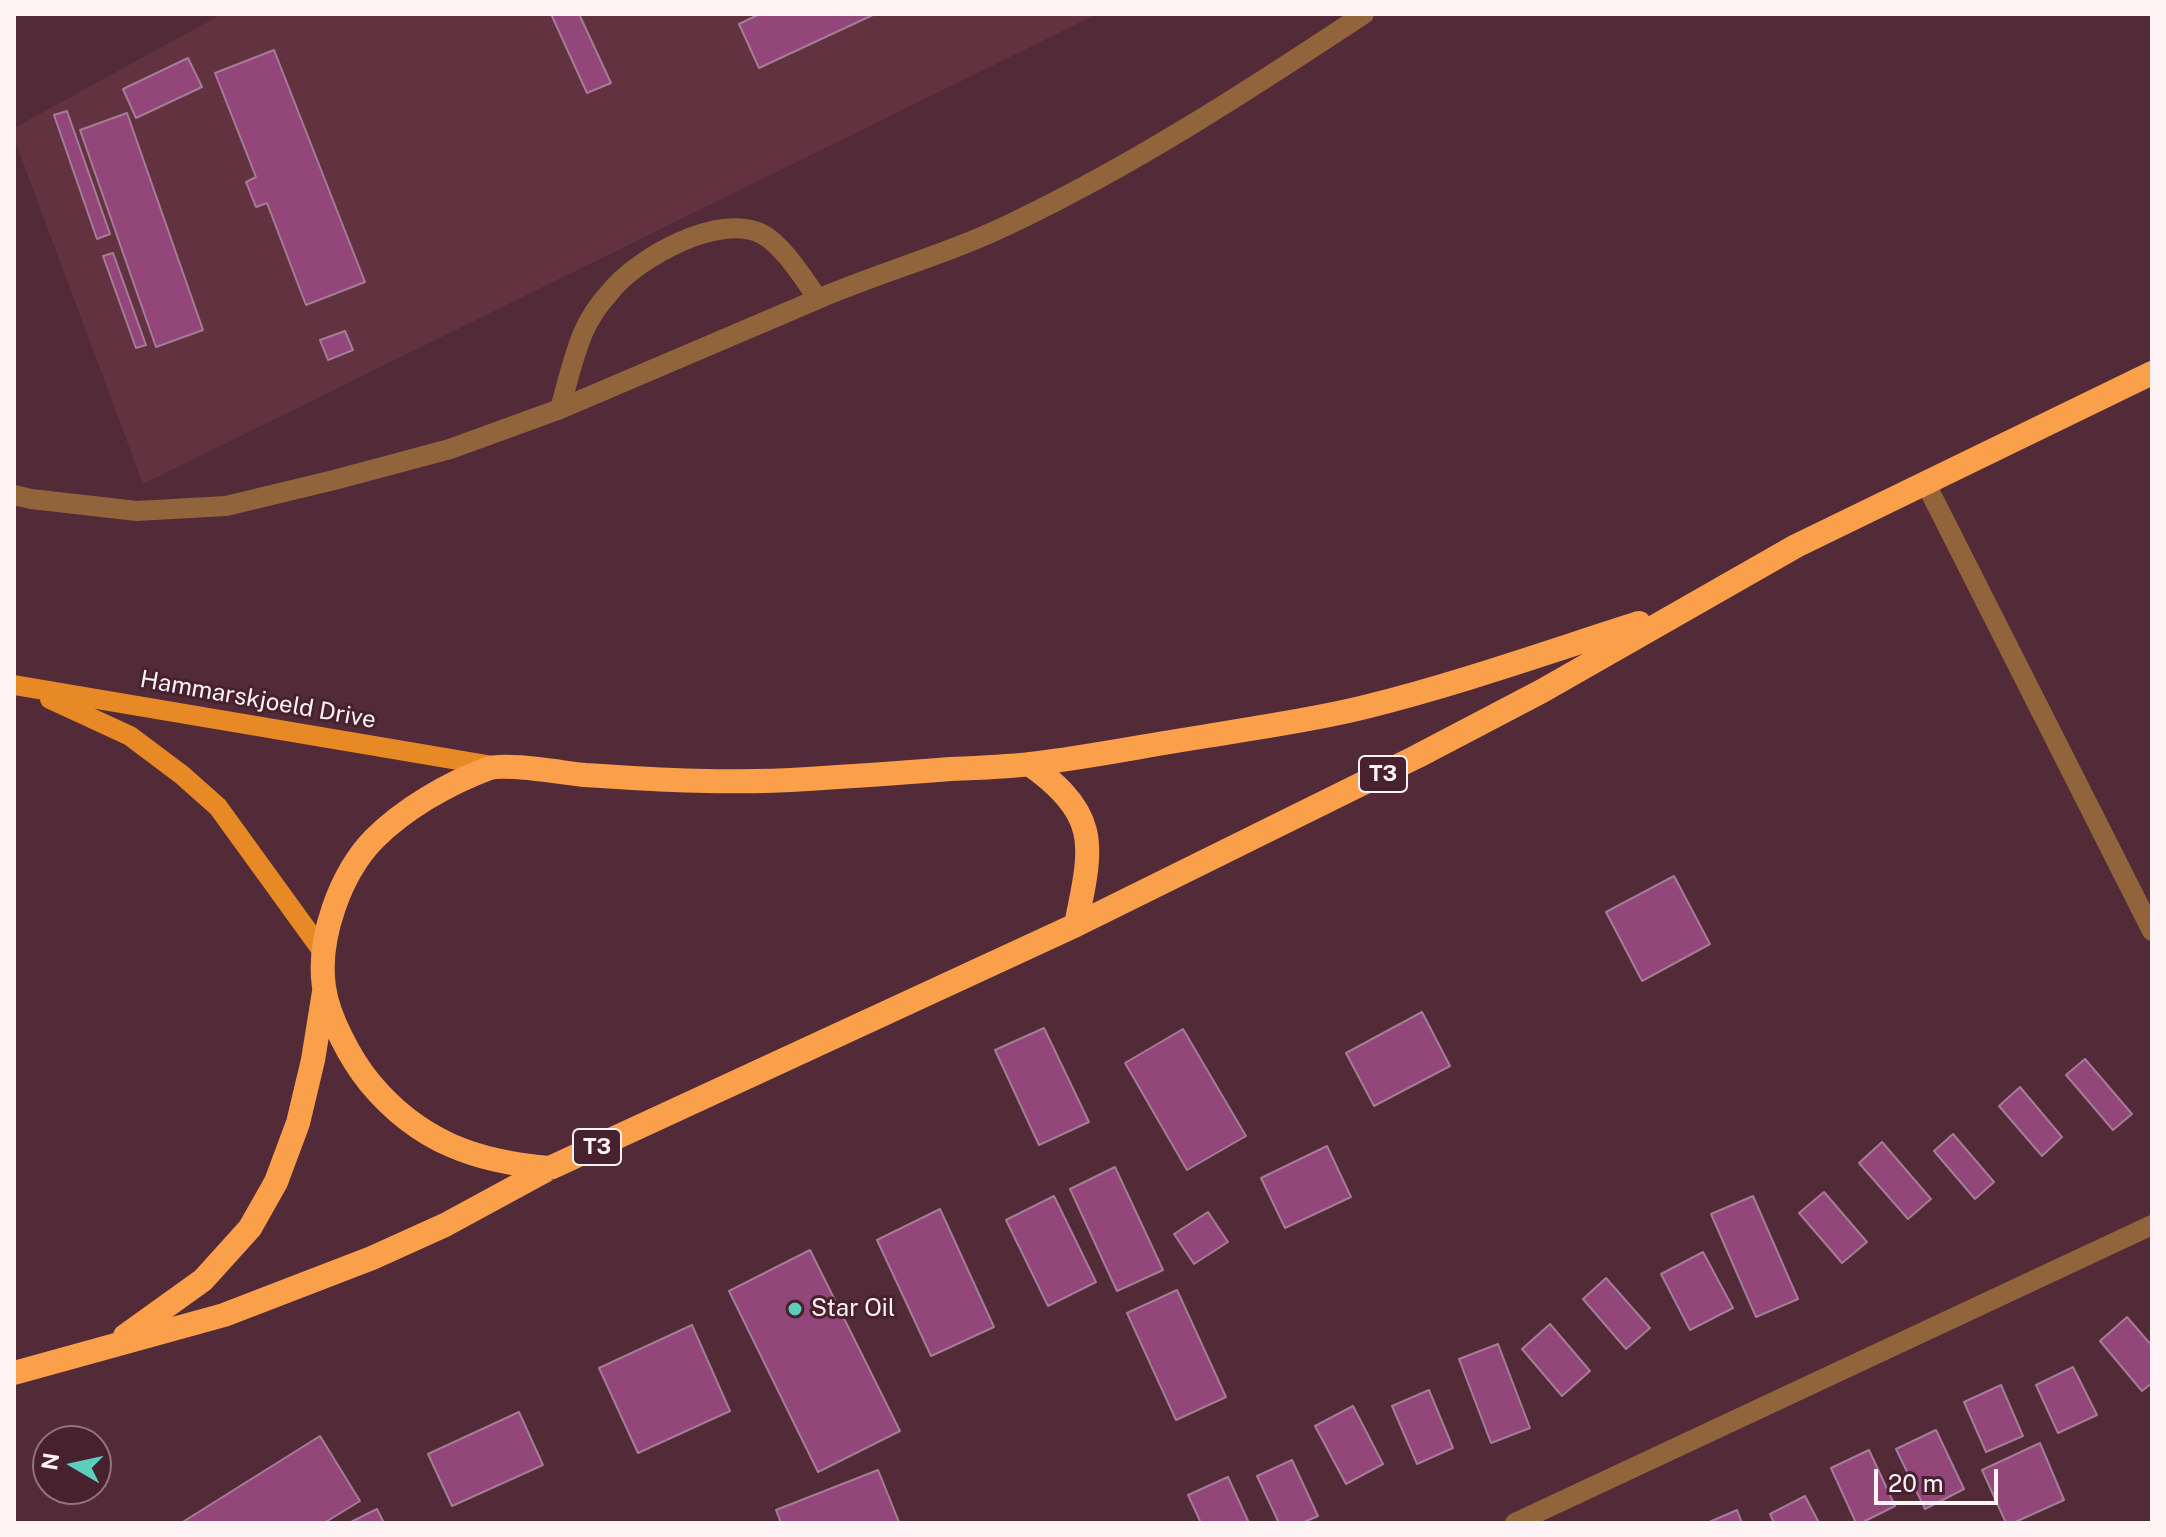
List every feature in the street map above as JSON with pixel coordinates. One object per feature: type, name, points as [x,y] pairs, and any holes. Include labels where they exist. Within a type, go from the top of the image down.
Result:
[{"type":"highway","name":"T3","points":[[14,1373],[224,1315],[372,1258],[445,1225],[550,1168],[1076,925],[1418,756],[1542,691],[1796,546],[2152,373]]},
{"type":"highway","name":"T3","points":[[110,1347],[203,1280],[250,1228],[276,1182],[298,1123],[313,1060],[324,989],[323,952],[336,902],[351,870],[374,840],[444,788],[493,766],[668,779],[754,781],[1029,764],[1363,708],[1457,682],[1683,609]]},
{"type":"highway","points":[[1029,764],[1062,792],[1085,830],[1087,864],[1076,925]]},
{"type":"highway","name":"T3","points":[[324,989],[332,1014],[369,1082],[388,1103],[427,1134],[471,1155],[509,1165],[550,1168]]},
{"type":"main road","name":"Hammarskjoeld Drive","points":[[14,685],[493,766]]},
{"type":"main road","points":[[14,685],[130,736],[182,775],[218,807],[323,952]]},
{"type":"street","points":[[14,495],[137,511],[226,506],[450,449],[560,409],[818,299],[1008,225],[1124,165],[1249,90],[1364,14]]},
{"type":"street","points":[[560,409],[584,331],[611,290],[648,259],[698,234],[737,228],[762,234],[791,260],[818,299]]},
{"type":"street","points":[[1926,484],[2152,931]]},
{"type":"street","points":[[1526,1521],[2152,1225]]},
{"type":"shaded area","points":[[222,14],[1097,14],[143,484],[14,138],[14,128]]},
{"type":"building","points":[[551,14],[579,14],[611,83],[587,93]]},
{"type":"building","points":[[760,14],[875,14],[759,68],[739,24]]},
{"type":"building","points":[[274,50],[365,282],[306,305],[267,203],[256,207],[246,182],[256,177],[215,73]]},
{"type":"building","points":[[188,58],[202,87],[136,118],[123,89]]},
{"type":"building","points":[[67,111],[110,234],[97,239],[54,115]]},
{"type":"building","points":[[127,113],[203,330],[156,347],[80,130]]},
{"type":"building","points":[[113,253],[146,345],[136,348],[103,256]]},
{"type":"building","points":[[345,331],[353,350],[328,360],[320,340]]},
{"type":"building","points":[[1674,876],[1710,944],[1642,981],[1606,912]]},
{"type":"building","points":[[1422,1012],[1450,1066],[1374,1106],[1346,1053]]},
{"type":"building","points":[[1044,1028],[1089,1122],[1039,1145],[995,1050]]},
{"type":"building","points":[[1183,1029],[1246,1136],[1187,1170],[1125,1063]]},
{"type":"building","points":[[2085,1059],[2132,1114],[2113,1130],[2066,1075]]},
{"type":"building","points":[[2020,1087],[2062,1137],[2042,1156],[1999,1106]]},
{"type":"building","points":[[1953,1134],[1994,1182],[1975,1199],[1934,1151]]},
{"type":"building","points":[[1882,1142],[1931,1199],[1908,1219],[1859,1163]]},
{"type":"building","points":[[1327,1146],[1351,1197],[1285,1228],[1261,1178]]},
{"type":"building","points":[[1115,1167],[1163,1270],[1117,1291],[1070,1189]]},
{"type":"building","points":[[1824,1192],[1867,1242],[1842,1263],[1799,1213]]},
{"type":"building","points":[[1054,1196],[1096,1282],[1048,1306],[1006,1220]]},
{"type":"building","points":[[1753,1196],[1798,1299],[1756,1317],[1711,1214]]},
{"type":"building","points":[[940,1209],[994,1327],[931,1356],[877,1240]]},
{"type":"building","points":[[1208,1212],[1228,1242],[1194,1264],[1174,1234]]},
{"type":"building","points":[[810,1250],[900,1431],[818,1472],[729,1291]]},
{"type":"building","points":[[1703,1252],[1733,1308],[1690,1330],[1661,1274]]},
{"type":"building","points":[[1606,1278],[1650,1328],[1626,1349],[1583,1299]]},
{"type":"building","points":[[1177,1290],[1226,1397],[1176,1420],[1127,1313]]},
{"type":"building","points":[[2127,1317],[2152,1346],[2152,1383],[2142,1391],[2100,1341]]},
{"type":"building","points":[[1550,1324],[1590,1371],[1562,1396],[1522,1349]]},
{"type":"building","points":[[692,1325],[730,1411],[638,1453],[599,1368]]},
{"type":"building","points":[[1498,1344],[1530,1428],[1491,1443],[1459,1359]]},
{"type":"building","points":[[2073,1367],[2097,1415],[2058,1433],[2036,1385]]},
{"type":"building","points":[[2001,1385],[2023,1436],[1986,1452],[1964,1402]]},
{"type":"building","points":[[1429,1390],[1453,1448],[1417,1464],[1392,1406]]},
{"type":"building","points":[[1353,1406],[1383,1464],[1346,1484],[1315,1426]]},
{"type":"building","points":[[519,1412],[543,1465],[452,1506],[428,1454]]},
{"type":"building","points":[[1936,1430],[1964,1489],[1925,1509],[1896,1449]]},
{"type":"building","points":[[320,1436],[360,1501],[324,1523],[181,1523]]},
{"type":"building","points":[[2040,1443],[2064,1500],[2013,1523],[2006,1523],[1982,1470]]},
{"type":"building","points":[[1869,1450],[1895,1506],[1856,1523],[1831,1468]]},
{"type":"building","points":[[1292,1460],[1318,1516],[1302,1523],[1279,1523],[1257,1476]]},
{"type":"building","points":[[878,1470],[899,1522],[781,1523],[776,1510]]},
{"type":"building","points":[[1228,1477],[1249,1523],[1201,1523],[1188,1495]]},
{"type":"building","points":[[1805,1496],[1819,1523],[1774,1523],[1770,1514]]},
{"type":"building","points":[[377,1509],[384,1523],[349,1523]]},
{"type":"building","points":[[1737,1510],[1742,1523],[1707,1523]]},
{"type":"place","name":"Star Oil","points":[[795,1309]]}]
